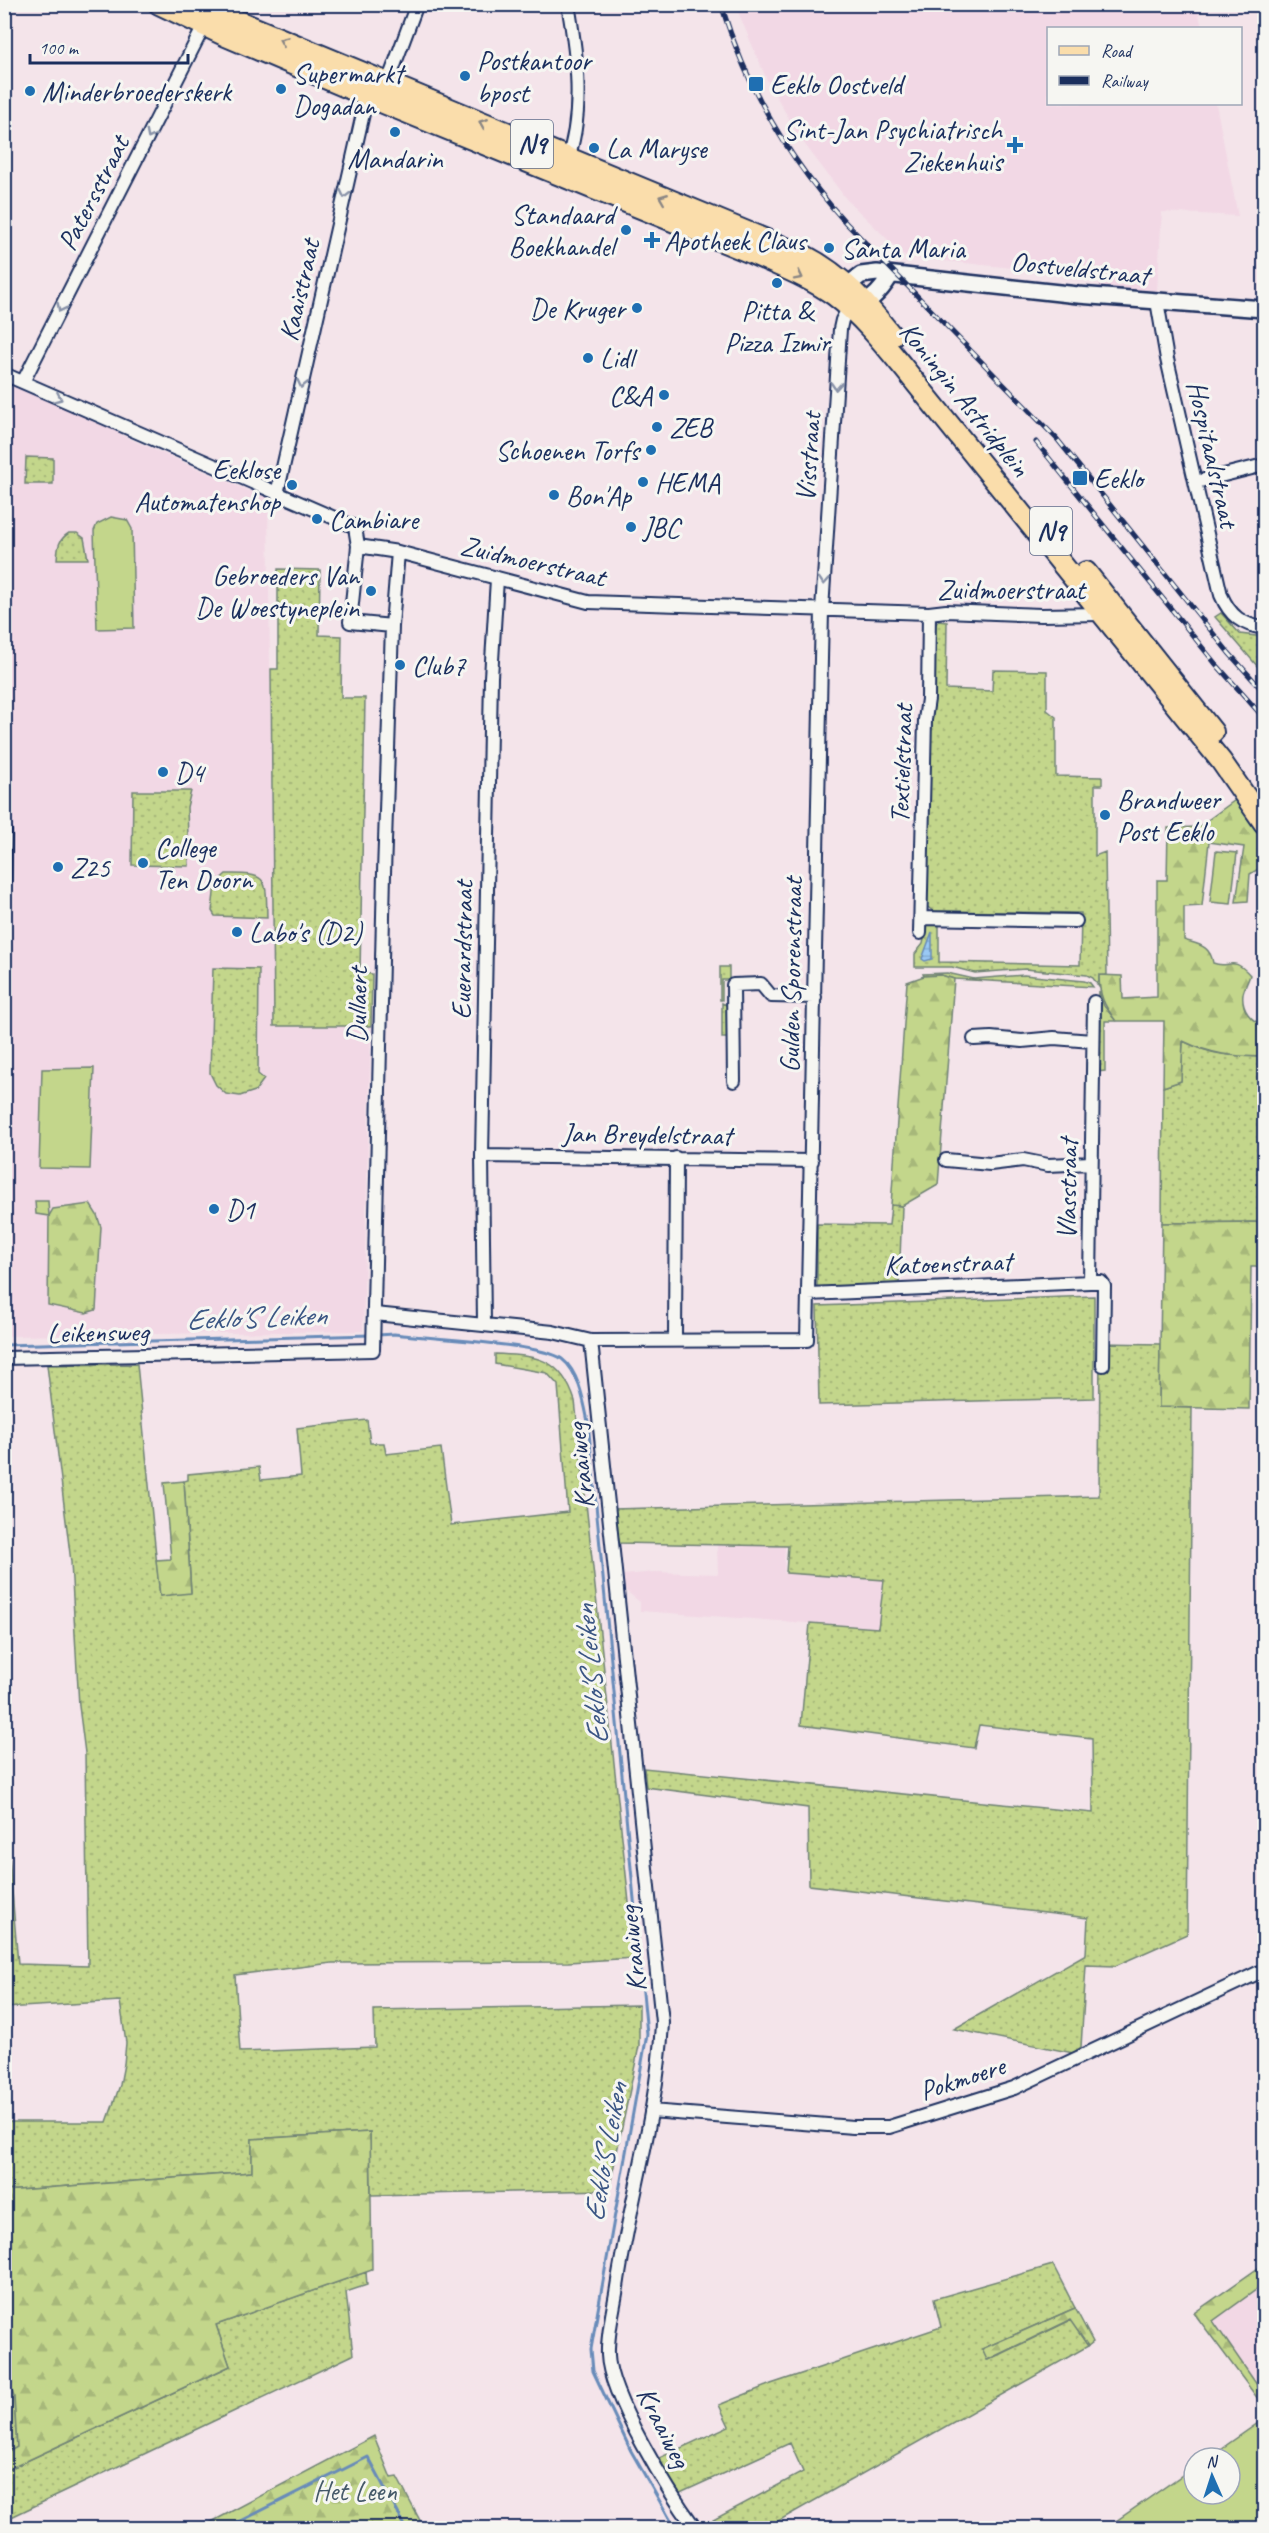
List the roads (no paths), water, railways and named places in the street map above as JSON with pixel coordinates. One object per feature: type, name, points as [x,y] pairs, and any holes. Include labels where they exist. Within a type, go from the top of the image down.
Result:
[{"type":"main road","name":"N9","points":[[159,4],[204,14],[382,82],[564,167]]},
{"type":"main road","name":"N9","points":[[204,14],[367,96],[564,167],[690,218],[805,256],[829,270],[848,285],[857,306]]},
{"type":"main road","name":"N9","points":[[690,218],[857,306]]},
{"type":"main road","name":"Koningin Astridplein","points":[[857,306],[881,341],[1106,609]]},
{"type":"main road","name":"N9","points":[[1106,609],[1196,709],[1264,808]]},
{"type":"main road","name":"N9","points":[[1106,609],[1221,761],[1264,823]]},
{"type":"street","points":[[367,96],[392,74],[417,4]]},
{"type":"street","points":[[564,167],[575,129],[577,72],[568,4]]},
{"type":"street","name":"Patersstraat","points":[[23,382],[204,14]]},
{"type":"street","name":"Kaaistraat","points":[[277,494],[367,96]]},
{"type":"street","name":"Oostveldstraat","points":[[848,285],[865,274],[891,275],[1078,295],[1264,309]]},
{"type":"street","points":[[857,306],[883,288],[891,275]]},
{"type":"street","name":"Hospitaalstraat","points":[[1157,301],[1167,359],[1221,596],[1225,605],[1240,622],[1264,628]]},
{"type":"street","name":"Visstraat","points":[[822,610],[840,329],[842,320],[857,306]]},
{"type":"street","points":[[4,374],[355,527],[358,546],[350,622],[392,626],[398,552]]},
{"type":"street","points":[[1196,482],[1264,465]]},
{"type":"street","name":"Zuidmoerstraat","points":[[358,546],[398,552],[588,602],[930,613],[1106,609]]},
{"type":"street","name":"Euerardstraat","points":[[484,1323],[482,1156],[491,677],[497,579]]},
{"type":"street","name":"Gulden Sporenstraat","points":[[675,1340],[807,1340],[822,610]]},
{"type":"street","name":"Textielstraat","points":[[920,933],[924,730],[928,699],[930,613]]},
{"type":"street","name":"Dullaert","points":[[375,1314],[392,626]]},
{"type":"street","points":[[4,881],[5,831]]},
{"type":"street","points":[[921,918],[1076,921]]},
{"type":"street","points":[[734,1081],[733,985],[761,984],[771,996],[815,998]]},
{"type":"street","name":"Vlasstraat","points":[[1094,1002],[1090,1282],[1101,1282],[1104,1286],[1103,1365]]},
{"type":"street","points":[[974,1040],[990,1038],[1022,1041],[1054,1038],[1092,1041]]},
{"type":"street","name":"Jan Breydelstraat","points":[[482,1156],[812,1161]]},
{"type":"street","points":[[375,1314],[484,1323],[553,1332],[591,1341],[675,1340],[676,1158]]},
{"type":"street","points":[[946,1160],[990,1164],[1023,1160],[1048,1165],[1091,1163]]},
{"type":"street","name":"Katoenstraat","points":[[808,1294],[1090,1282]]},
{"type":"street","name":"Leikensweg","points":[[4,1358],[373,1350],[375,1314]]},
{"type":"street","name":"Kraaiweg","points":[[591,1341],[662,2011],[662,2033],[651,2111],[625,2236],[608,2354],[612,2376],[626,2410],[679,2506],[695,2529]]},
{"type":"street","name":"Pokmoere","points":[[651,2111],[853,2127],[889,2127],[1014,2088],[1264,1970]]},
{"type":"water","points":[[932,932],[932,959],[925,961],[922,959]]},
{"type":"waterway","name":"Eeklo'S Leiken","points":[[378,1335],[394,1334],[482,1342],[550,1354],[562,1359],[568,1365],[577,1379],[582,1397],[588,1422],[647,2034],[591,2349],[593,2371],[631,2451],[675,2528]]},
{"type":"waterway","name":"Eeklo'S Leiken","points":[[4,1345],[371,1335]]},
{"type":"waterway","points":[[227,2528],[368,2457],[406,2528]]},
{"type":"railway","points":[[721,4],[731,35],[756,93],[771,121],[825,199],[1057,439],[1229,653],[1264,692]]},
{"type":"railway","points":[[1036,442],[1215,663],[1264,718]]},
{"type":"place","name":"Postkantoor bpost","points":[[465,76]]},
{"type":"place","name":"Eeklo Oostveld","points":[[756,84]]},
{"type":"place","name":"Supermarkt Dogadan","points":[[281,89]]},
{"type":"place","name":"Minderbroederskerk","points":[[30,91]]},
{"type":"place","name":"Mandarin","points":[[395,132]]},
{"type":"place","name":"Sint-Jan Psychiatrisch Ziekenhuis","points":[[1015,145]]},
{"type":"place","name":"La Maryse","points":[[594,148]]},
{"type":"place","name":"Standaard Boekhandel","points":[[626,230]]},
{"type":"place","name":"Apotheek Claus","points":[[652,240]]},
{"type":"place","name":"Santa Maria","points":[[829,248]]},
{"type":"place","name":"Pitta & Pizza Izmir","points":[[777,283]]},
{"type":"place","name":"De Kruger","points":[[637,308]]},
{"type":"place","name":"Lidl","points":[[588,358]]},
{"type":"place","name":"C&A","points":[[664,395]]},
{"type":"place","name":"ZEB","points":[[657,427]]},
{"type":"place","name":"Schoenen Torfs","points":[[651,450]]},
{"type":"place","name":"Eeklo","points":[[1080,478]]},
{"type":"place","name":"HEMA","points":[[643,482]]},
{"type":"place","name":"Eeklose Automatenshop","points":[[292,485]]},
{"type":"place","name":"Bon'Ap","points":[[554,495]]},
{"type":"place","name":"Cambiare","points":[[317,519]]},
{"type":"place","name":"JBC","points":[[631,527]]},
{"type":"place","name":"Gebroeders Van De Woestyneplein","points":[[371,591]]},
{"type":"place","name":"Club7","points":[[400,665]]},
{"type":"place","name":"D4","points":[[163,772]]},
{"type":"place","name":"Brandweer Post Eeklo","points":[[1105,815]]},
{"type":"place","name":"College Ten Doorn","points":[[143,863]]},
{"type":"place","name":"Z25","points":[[58,867]]},
{"type":"place","name":"Labo's (D2)","points":[[237,932]]},
{"type":"place","name":"D1","points":[[214,1209]]},
{"type":"park label","name":"Het Leen","points":[[355,2490]]}]
